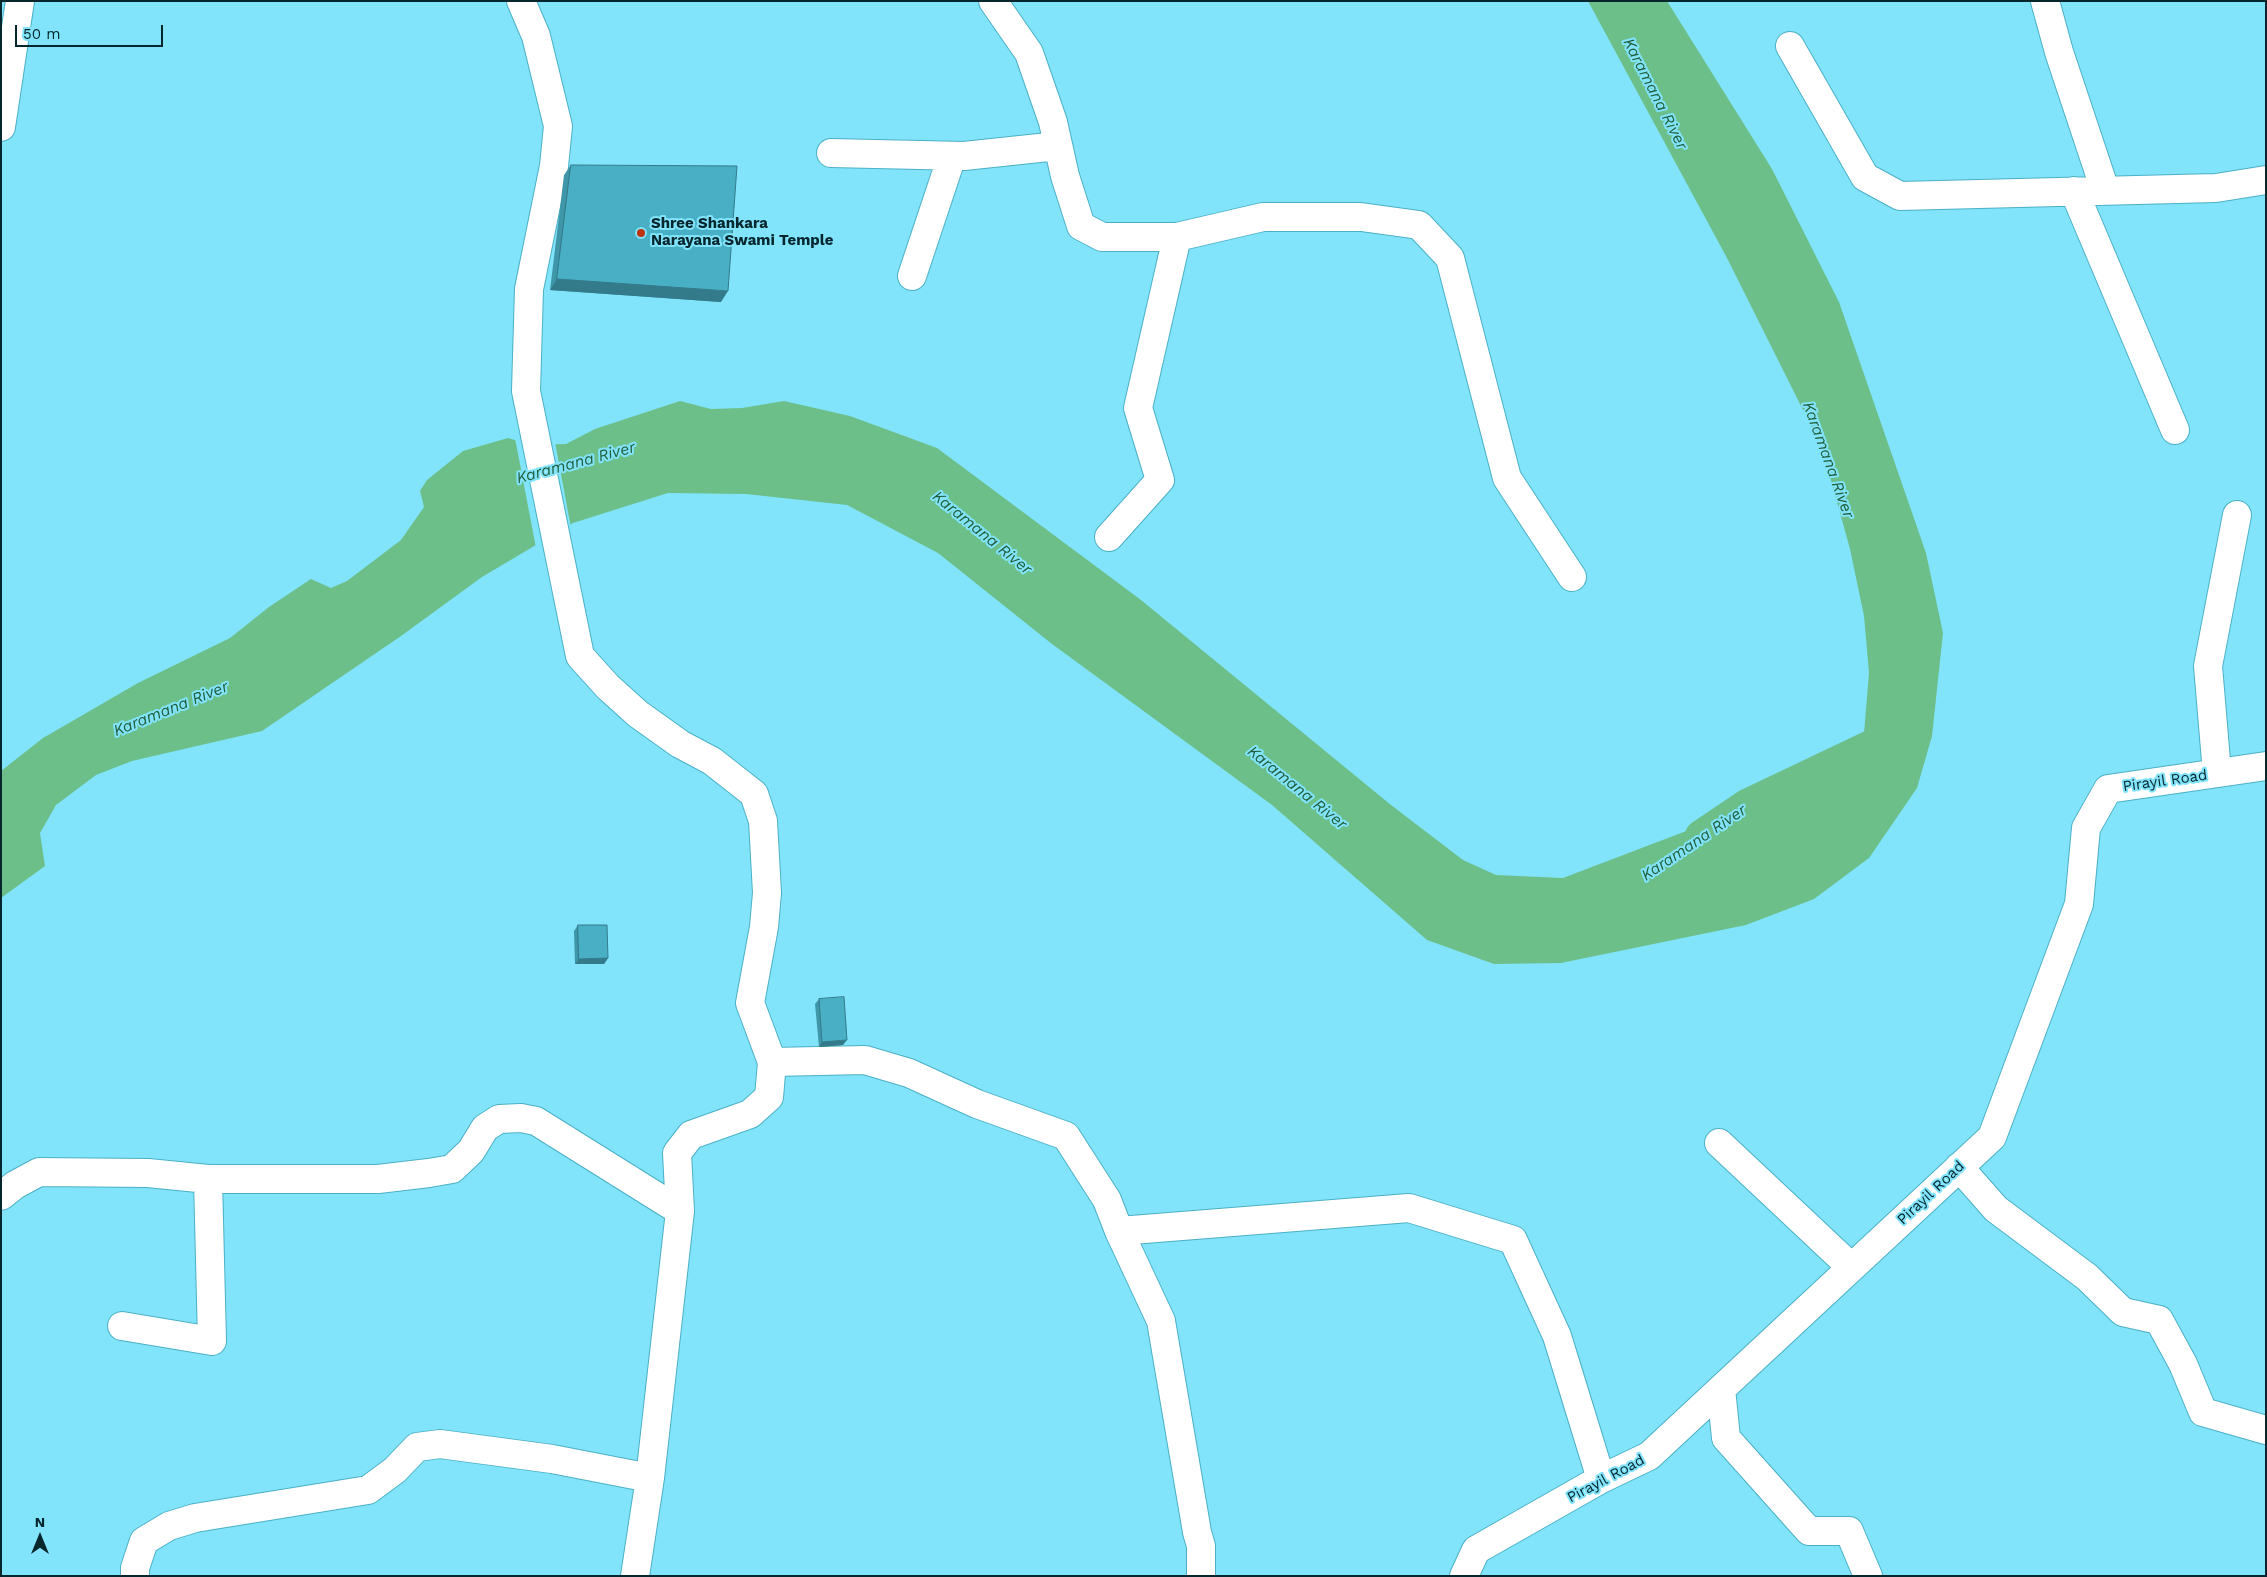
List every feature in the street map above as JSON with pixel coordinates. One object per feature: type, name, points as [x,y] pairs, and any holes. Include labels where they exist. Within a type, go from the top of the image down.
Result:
[{"type":"street","points":[[1,127],[20,1]]},
{"type":"street","points":[[522,1],[536,36],[558,126],[554,166],[529,289],[526,391],[580,656],[608,687],[638,714],[680,744],[712,761],[754,794],[762,821],[767,894],[764,927],[750,1003],[772,1062],[769,1097],[750,1114],[691,1135],[677,1153],[680,1211],[650,1478],[635,1576]]},
{"type":"street","points":[[993,1],[1029,53],[1053,122],[1081,226],[1102,237],[1177,237],[1264,217],[1361,217],[1419,225],[1450,258],[1508,478],[1572,577]]},
{"type":"street","points":[[2045,1],[2059,52],[2105,190]]},
{"type":"street","points":[[1790,46],[1865,177],[1900,196],[2216,188],[2266,180]]},
{"type":"street","points":[[831,153],[952,156],[1058,146]]},
{"type":"street","points":[[912,276],[952,156]]},
{"type":"street","points":[[2074,191],[2175,430]]},
{"type":"street","points":[[1109,537],[1160,480],[1138,408],[1177,237]]},
{"type":"street","points":[[2217,773],[2208,666],[2238,515]]},
{"type":"street","name":"Pirayil Road","points":[[1464,1576],[1476,1550],[1601,1479],[1649,1456],[1992,1137],[2079,904],[2086,828],[2108,789],[2266,766]]},
{"type":"street","points":[[772,1062],[866,1060],[909,1073],[977,1104],[1066,1136],[1107,1200],[1119,1231],[1161,1321],[1196,1532],[1201,1546],[1201,1576]]},
{"type":"street","points":[[1,1196],[15,1185],[39,1172],[148,1173],[208,1179],[378,1179],[452,1169],[471,1151],[485,1128],[499,1119],[521,1118],[536,1121],[680,1211]]},
{"type":"street","points":[[1719,1143],[1851,1268]]},
{"type":"street","points":[[1959,1167],[1996,1209],[2087,1277],[2124,1312],[2159,1320],[2183,1364],[2203,1412],[2265,1429]]},
{"type":"street","points":[[122,1326],[212,1340],[208,1179]]},
{"type":"street","points":[[1119,1231],[1409,1208],[1513,1240],[1557,1336],[1601,1479]]},
{"type":"street","points":[[1721,1389],[1726,1438],[1809,1532],[1849,1532],[1872,1569]]},
{"type":"street","points":[[135,1576],[134,1568],[144,1541],[169,1526],[195,1518],[368,1490],[395,1470],[417,1447],[440,1444],[552,1459],[650,1478]]},
{"type":"water","points":[[1588,1],[1667,1],[1772,169],[1839,302],[1926,553],[1943,633],[1932,736],[1917,788],[1869,858],[1814,899],[1746,925],[1561,963],[1494,964],[1427,940],[1272,805],[1052,644],[938,553],[847,505],[746,494],[668,493],[573,523],[482,577],[401,636],[262,731],[132,761],[96,775],[56,805],[40,833],[45,866],[1,898],[1,771],[43,738],[138,683],[230,638],[269,607],[311,579],[331,588],[347,581],[401,540],[424,507],[420,491],[427,480],[463,451],[508,438],[531,445],[566,444],[595,429],[680,401],[711,409],[742,408],[784,401],[850,416],[937,448],[1141,600],[1391,805],[1463,860],[1496,875],[1563,878],[1841,772],[1864,733],[1869,673],[1864,616],[1850,549],[1822,448],[1727,258]]},
{"type":"pier","points":[[515,438],[532,443],[555,442],[571,528],[536,548]]},
{"type":"building","name":"Shree Shankara Narayana Swami Temple","points":[[571,165],[737,166],[728,291],[557,279]]},
{"type":"building","points":[[578,925],[607,925],[608,958],[579,959]]},
{"type":"building","points":[[844,997],[847,1040],[822,1042],[819,999]]},
{"type":"waterway","name":"Karamana River","points":[[1702,837],[1748,806],[1893,737]]},
{"type":"place","name":"Shree Shankara Narayana Swami Temple","points":[[641,233]]}]
